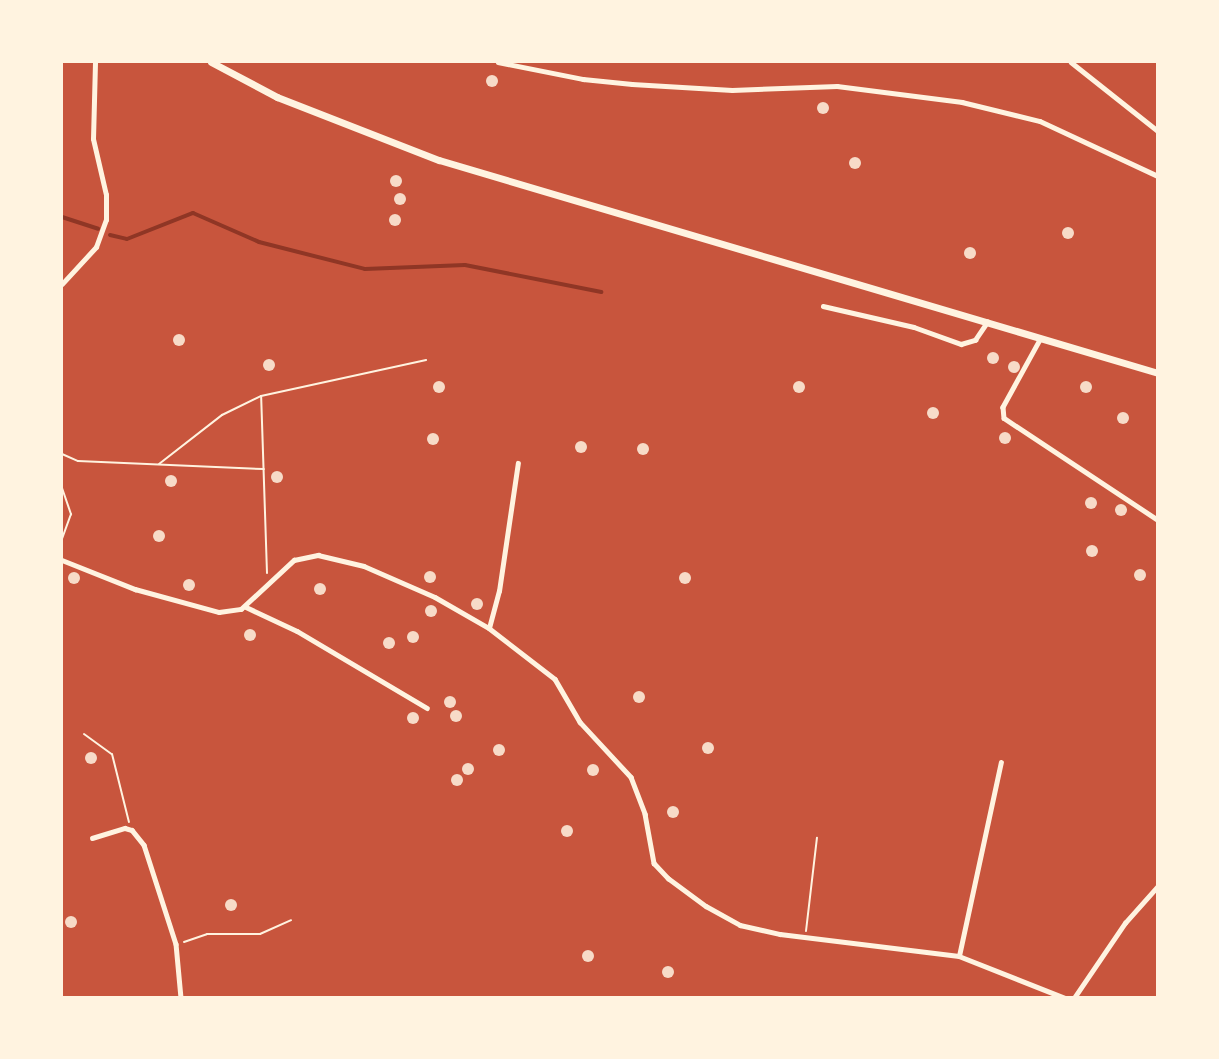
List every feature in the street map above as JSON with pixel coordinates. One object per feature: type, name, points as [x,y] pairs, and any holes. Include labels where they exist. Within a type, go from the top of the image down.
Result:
[{"type":"main road","points":[[212,62],[277,97],[439,160],[1158,373]]},
{"type":"street","points":[[62,284],[96,247],[106,220],[106,195],[93,131],[95,62]]},
{"type":"street","points":[[498,62],[583,80],[732,90],[837,86],[997,108],[1062,129],[1158,176]]},
{"type":"street","points":[[1071,62],[1158,130]]},
{"type":"street","points":[[823,306],[914,327],[961,344],[975,340],[987,322]]},
{"type":"street","points":[[1041,338],[1003,407],[1004,418],[1158,520]]},
{"type":"street","points":[[489,628],[500,591],[518,463]]},
{"type":"street","points":[[246,607],[284,567],[302,556],[335,557],[435,597],[489,628],[555,679],[580,722],[631,777],[645,814],[654,863],[668,878],[740,925],[806,937],[959,956],[1065,998]]},
{"type":"street","points":[[62,560],[135,589],[219,612],[246,607],[297,631],[427,708]]},
{"type":"street","points":[[959,956],[1001,762]]},
{"type":"street","points":[[92,838],[117,828],[132,830],[144,845],[176,945],[181,998]]},
{"type":"street","points":[[1074,998],[1125,922],[1158,886]]},
{"type":"path","points":[[158,464],[222,415],[261,396],[426,360]]},
{"type":"path","points":[[261,396],[267,585]]},
{"type":"path","points":[[62,454],[78,461],[264,469]]},
{"type":"path","points":[[62,488],[71,514],[62,539]]},
{"type":"path","points":[[84,734],[112,754],[132,830]]},
{"type":"path","points":[[806,937],[817,838]]},
{"type":"path","points":[[176,945],[207,934],[260,934],[291,920]]},
{"type":"building","points":[[492,75],[498,81],[492,87],[486,81]]},
{"type":"building","points":[[823,102],[829,108],[823,114],[817,108]]},
{"type":"building","points":[[855,157],[861,163],[855,169],[849,163]]},
{"type":"building","points":[[396,175],[402,181],[396,187],[390,181]]},
{"type":"building","points":[[400,193],[406,199],[400,205],[394,199]]},
{"type":"building","points":[[395,214],[401,220],[395,226],[389,220]]},
{"type":"building","points":[[1068,227],[1074,233],[1068,239],[1062,233]]},
{"type":"building","points":[[970,247],[976,253],[970,259],[964,253]]},
{"type":"building","points":[[179,334],[185,340],[179,346],[173,340]]},
{"type":"building","points":[[993,352],[999,358],[993,364],[987,358]]},
{"type":"building","points":[[269,359],[275,365],[269,371],[263,365]]},
{"type":"building","points":[[1014,361],[1020,367],[1014,373],[1008,367]]},
{"type":"building","points":[[439,381],[445,387],[439,393],[433,387]]},
{"type":"building","points":[[799,381],[805,387],[799,393],[793,387]]},
{"type":"building","points":[[1086,381],[1092,387],[1086,393],[1080,387]]},
{"type":"building","points":[[933,407],[939,413],[933,419],[927,413]]},
{"type":"building","points":[[1123,412],[1129,418],[1123,424],[1117,418]]},
{"type":"building","points":[[1005,432],[1011,438],[1005,444],[999,438]]},
{"type":"building","points":[[433,433],[439,439],[433,445],[427,439]]},
{"type":"building","points":[[581,441],[587,447],[581,453],[575,447]]},
{"type":"building","points":[[643,443],[649,449],[643,455],[637,449]]},
{"type":"building","points":[[277,471],[283,477],[277,483],[271,477]]},
{"type":"building","points":[[171,475],[177,481],[171,487],[165,481]]},
{"type":"building","points":[[1091,497],[1097,503],[1091,509],[1085,503]]},
{"type":"building","points":[[1121,504],[1127,510],[1121,516],[1115,510]]},
{"type":"building","points":[[159,530],[165,536],[159,542],[153,536]]},
{"type":"building","points":[[1092,545],[1098,551],[1092,557],[1086,551]]},
{"type":"building","points":[[1140,569],[1146,575],[1140,581],[1134,575]]},
{"type":"building","points":[[430,571],[436,577],[430,583],[424,577]]},
{"type":"building","points":[[74,572],[80,578],[74,584],[68,578]]},
{"type":"building","points":[[685,572],[691,578],[685,584],[679,578]]},
{"type":"building","points":[[189,579],[195,585],[189,591],[183,585]]},
{"type":"building","points":[[320,583],[326,589],[320,595],[314,589]]},
{"type":"building","points":[[477,598],[483,604],[477,610],[471,604]]},
{"type":"building","points":[[431,605],[437,611],[431,617],[425,611]]},
{"type":"building","points":[[250,629],[256,635],[250,641],[244,635]]},
{"type":"building","points":[[413,631],[419,637],[413,643],[407,637]]},
{"type":"building","points":[[389,637],[395,643],[389,649],[383,643]]},
{"type":"building","points":[[639,691],[645,697],[639,703],[633,697]]},
{"type":"building","points":[[450,696],[456,702],[450,708],[444,702]]},
{"type":"building","points":[[456,710],[462,716],[456,722],[450,716]]},
{"type":"building","points":[[413,712],[419,718],[413,724],[407,718]]},
{"type":"building","points":[[708,742],[714,748],[708,754],[702,748]]},
{"type":"building","points":[[499,744],[505,750],[499,756],[493,750]]},
{"type":"building","points":[[91,752],[97,758],[91,764],[85,758]]},
{"type":"building","points":[[468,763],[474,769],[468,775],[462,769]]},
{"type":"building","points":[[593,764],[599,770],[593,776],[587,770]]},
{"type":"building","points":[[457,774],[463,780],[457,786],[451,780]]},
{"type":"building","points":[[673,806],[679,812],[673,818],[667,812]]},
{"type":"building","points":[[567,825],[573,831],[567,837],[561,831]]},
{"type":"building","points":[[231,899],[237,905],[231,911],[225,905]]},
{"type":"building","points":[[71,916],[77,922],[71,928],[65,922]]},
{"type":"building","points":[[588,950],[594,956],[588,962],[582,956]]},
{"type":"building","points":[[668,966],[674,972],[668,978],[662,972]]},
{"type":"waterway","points":[[110,235],[127,239],[193,213],[259,242],[365,269],[465,265],[601,292]]},
{"type":"waterway","points":[[62,217],[98,229]]}]
